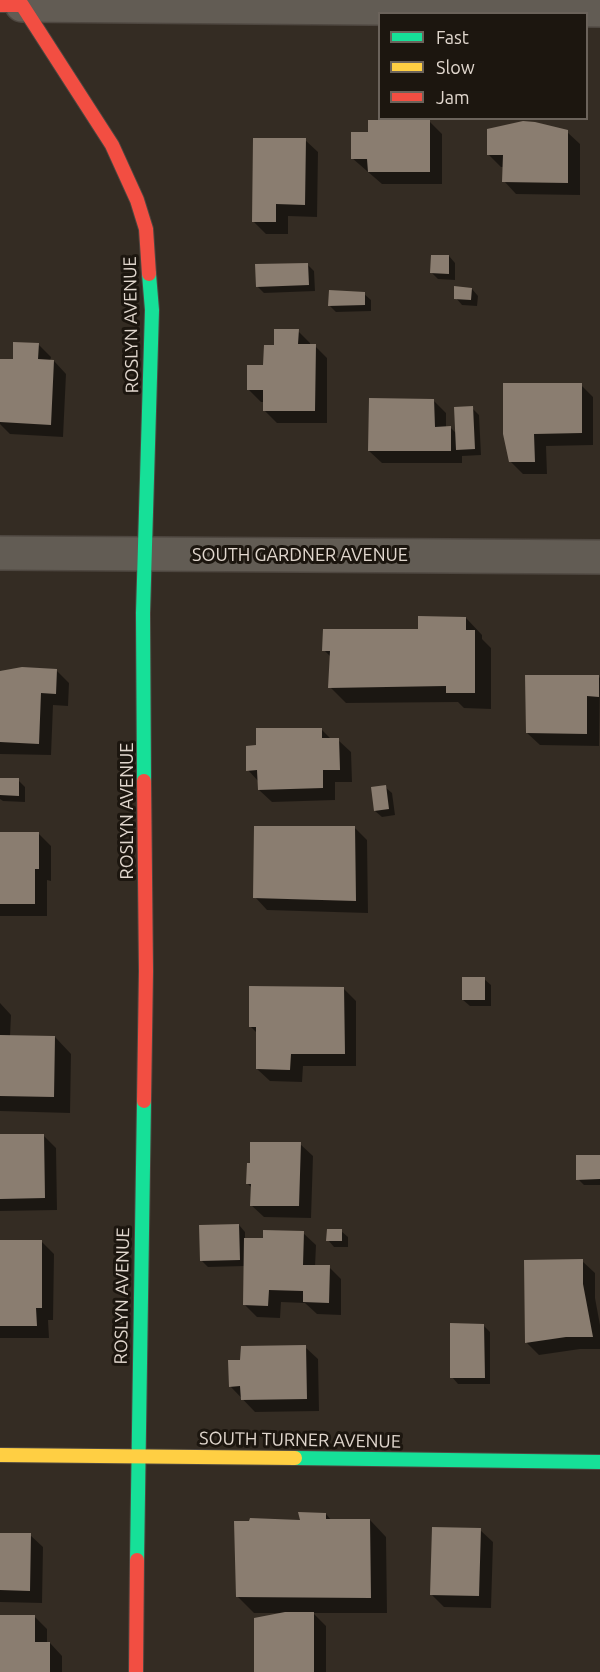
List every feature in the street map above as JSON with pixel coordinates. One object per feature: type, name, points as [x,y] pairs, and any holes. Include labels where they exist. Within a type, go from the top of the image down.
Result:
[{"type":"street","points":[[11,5],[600,10]]},
{"type":"street","name":"ROSLYN AVENUE","points":[[11,5],[112,145],[137,200],[146,229],[152,310],[143,625],[146,971],[137,1456],[136,1672]]},
{"type":"street","name":"SOUTH GARDNER AVENUE","points":[[0,552],[600,557]]},
{"type":"street","name":"SOUTH TURNER AVENUE","points":[[0,1455],[600,1462]]},
{"type":"building","points":[[368,120],[430,120],[430,172],[368,172],[367,159],[351,159],[351,132],[368,132]]},
{"type":"building","points":[[523,121],[568,130],[568,183],[502,182],[503,155],[487,155],[487,129]]},
{"type":"building","points":[[253,138],[306,138],[305,205],[276,204],[276,222],[252,222]]},
{"type":"building","points":[[431,255],[449,255],[449,274],[430,273]]},
{"type":"building","points":[[308,263],[309,285],[256,287],[255,264]]},
{"type":"building","points":[[454,286],[472,288],[471,300],[454,299]]},
{"type":"building","points":[[329,290],[365,292],[365,305],[328,306]]},
{"type":"building","points":[[274,329],[299,329],[298,344],[316,344],[315,411],[263,411],[263,390],[247,390],[247,365],[263,365],[264,345],[274,345]]},
{"type":"building","points":[[13,342],[39,343],[38,359],[54,360],[51,425],[0,422],[0,359],[13,359]]},
{"type":"building","points":[[503,383],[582,383],[582,433],[534,434],[535,462],[509,462],[503,434]]},
{"type":"building","points":[[369,398],[434,399],[435,427],[451,426],[451,451],[368,451]]},
{"type":"building","points":[[473,406],[475,449],[456,450],[454,407]]},
{"type":"building","points":[[418,616],[466,617],[466,630],[475,630],[475,693],[446,693],[446,686],[328,688],[330,651],[322,651],[323,629],[418,629]]},
{"type":"building","points":[[22,667],[57,669],[56,694],[41,693],[39,744],[0,742],[0,671]]},
{"type":"building","points":[[525,675],[599,675],[599,697],[587,696],[587,734],[526,733]]},
{"type":"building","points":[[256,728],[322,728],[322,738],[339,738],[340,770],[323,770],[323,788],[258,790],[257,770],[246,771],[246,746],[256,745]]},
{"type":"building","points":[[0,778],[19,778],[19,796],[0,795]]},
{"type":"building","points":[[386,785],[389,809],[374,811],[371,787]]},
{"type":"building","points":[[254,826],[355,826],[356,901],[253,898]]},
{"type":"building","points":[[0,832],[39,832],[39,869],[35,869],[35,904],[0,904]]},
{"type":"building","points":[[462,977],[485,977],[485,1000],[462,1000]]},
{"type":"building","points":[[249,986],[344,987],[345,1054],[291,1054],[290,1070],[256,1069],[256,1027],[249,1027]]},
{"type":"building","points":[[0,1035],[55,1036],[54,1097],[0,1096]]},
{"type":"building","points":[[0,1134],[44,1134],[45,1198],[0,1199]]},
{"type":"building","points":[[250,1142],[301,1142],[299,1206],[250,1206],[251,1184],[246,1184],[247,1163],[250,1163]]},
{"type":"building","points":[[576,1155],[600,1155],[600,1179],[576,1180]]},
{"type":"building","points":[[239,1224],[240,1260],[200,1261],[199,1225]]},
{"type":"building","points":[[327,1229],[342,1229],[342,1241],[326,1241]]},
{"type":"building","points":[[263,1230],[304,1231],[303,1265],[330,1265],[329,1303],[303,1302],[303,1291],[269,1290],[268,1306],[243,1305],[244,1238],[263,1238]]},
{"type":"building","points":[[0,1240],[42,1240],[42,1308],[36,1308],[37,1326],[0,1326]]},
{"type":"building","points":[[583,1259],[583,1284],[593,1337],[566,1337],[525,1343],[524,1260]]},
{"type":"building","points":[[450,1323],[484,1324],[485,1378],[450,1378]]},
{"type":"building","points":[[306,1345],[307,1399],[241,1400],[240,1386],[229,1387],[228,1360],[240,1360],[241,1346]]},
{"type":"building","points":[[298,1512],[326,1513],[326,1519],[370,1519],[371,1598],[236,1597],[234,1521],[249,1521],[250,1518],[300,1520]]},
{"type":"building","points":[[432,1527],[481,1528],[479,1596],[430,1595]]},
{"type":"building","points":[[0,1533],[31,1533],[30,1591],[0,1590]]},
{"type":"building","points":[[285,1612],[314,1612],[314,1672],[254,1672],[254,1618]]},
{"type":"building","points":[[0,1615],[35,1615],[35,1642],[50,1642],[50,1672],[0,1672]]},
{"type":"traffic: fast","points":[[144,781],[143,613],[152,310],[149,274]]},
{"type":"traffic: fast","points":[[137,1560],[144,1101]]},
{"type":"traffic: fast","points":[[295,1458],[600,1462]]},
{"type":"traffic: slow","points":[[0,1455],[295,1458]]},
{"type":"traffic: jam","points":[[0,5],[22,5],[112,145],[137,200],[146,229],[149,274]]},
{"type":"traffic: jam","points":[[144,781],[146,971],[144,1101]]},
{"type":"traffic: jam","points":[[136,1672],[137,1560]]}]
